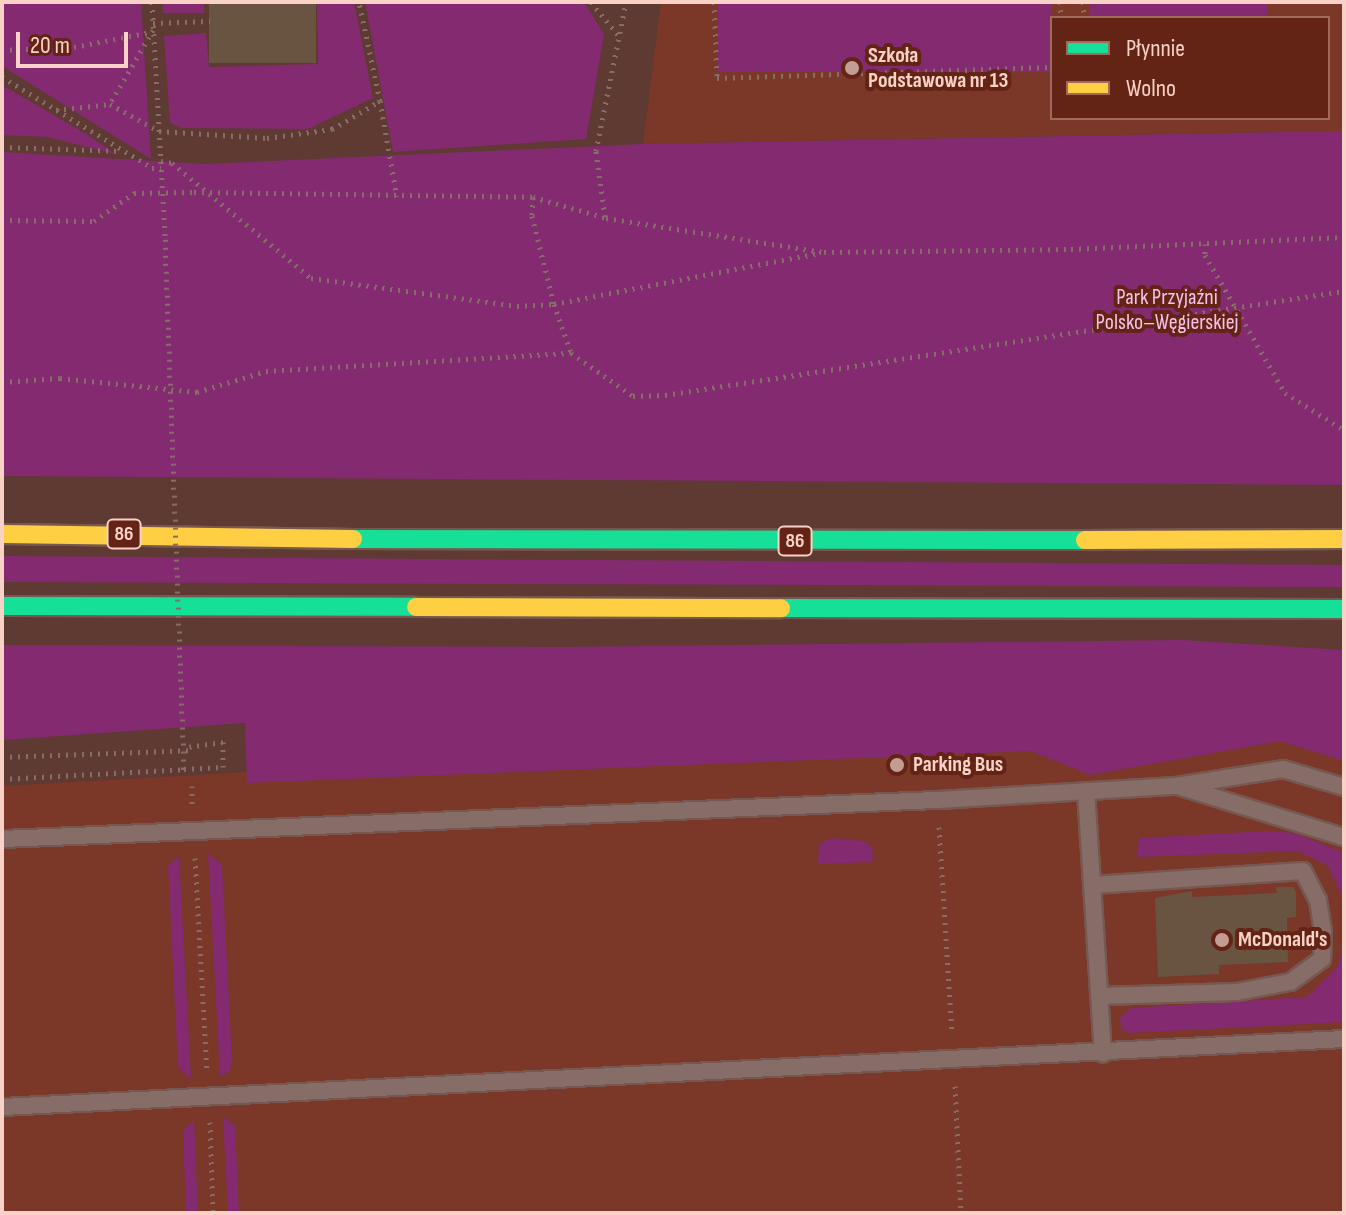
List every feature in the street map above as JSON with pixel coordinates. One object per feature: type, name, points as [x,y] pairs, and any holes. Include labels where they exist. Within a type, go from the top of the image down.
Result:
[{"type":"main road","name":"86","points":[[2,534],[537,541],[1344,539]]},
{"type":"main road","points":[[2,606],[1344,609]]},
{"type":"main road","points":[[1186,609],[1236,630]]},
{"type":"lane","points":[[2,839],[193,828],[938,800],[1176,786],[1283,769],[1344,787]]},
{"type":"lane","points":[[1176,786],[1344,837]]},
{"type":"lane","points":[[1086,791],[1103,1053]]},
{"type":"lane","points":[[1093,885],[1303,871],[1318,900],[1323,933],[1322,959],[1290,982],[1236,992],[1101,996]]},
{"type":"lane","points":[[2,1107],[209,1099],[1344,1039]]},
{"type":"path","points":[[152,2],[165,238],[184,769]]},
{"type":"path","points":[[359,2],[397,197]]},
{"type":"path","points":[[591,2],[619,36]]},
{"type":"path","points":[[606,218],[596,151],[626,2]]},
{"type":"path","points":[[714,2],[717,78],[1050,67]]},
{"type":"path","points":[[2,50],[74,47],[153,28],[210,21]]},
{"type":"path","points":[[110,104],[153,28]]},
{"type":"path","points":[[2,77],[123,151],[161,165],[172,163],[311,278],[517,306],[554,304],[824,252],[1205,244],[1330,238],[1344,234]]},
{"type":"path","points":[[56,110],[110,104],[159,131],[229,138],[332,129],[380,101]]},
{"type":"path","points":[[2,147],[123,151]]},
{"type":"path","points":[[2,220],[94,221],[134,193],[533,197],[606,218],[824,252]]},
{"type":"path","points":[[533,197],[532,216],[554,304],[571,353],[633,396],[665,395],[1344,291]]},
{"type":"path","points":[[1205,244],[1205,255],[1285,393],[1344,430]]},
{"type":"path","points":[[2,382],[60,378],[197,392],[266,371],[571,353]]},
{"type":"path","points":[[2,757],[189,748],[223,742],[223,767],[2,779]]},
{"type":"path","points":[[192,786],[213,1213]]},
{"type":"path","points":[[938,800],[961,1213]]},
{"type":"shaded area","name":"Szkoła Podstawowa nr 13","points":[[661,2],[1344,2],[1344,131],[643,144]]},
{"type":"shaded area","points":[[1344,709],[1344,1213],[2,1213],[2,786]]},
{"type":"green space","points":[[2,2],[141,2],[151,159],[2,66]]},
{"type":"green space","points":[[163,2],[204,2],[204,13],[163,13]]},
{"type":"green space","points":[[317,2],[354,2],[373,98],[308,129],[182,128],[170,123],[164,36],[206,33],[209,67],[318,64]]},
{"type":"green space","points":[[365,2],[584,2],[604,34],[586,139],[393,152]]},
{"type":"green space","points":[[718,2],[1052,2],[1050,72],[718,72]]},
{"type":"green space","points":[[1089,2],[1268,2],[1268,16],[1089,16]]},
{"type":"green space","points":[[2,85],[115,154],[47,137],[2,135]]},
{"type":"green space","name":"Park Przyjaźni Polsko–Węgierskiej","points":[[1344,131],[1344,485],[2,476],[2,152],[205,164],[643,144]]},
{"type":"green space","points":[[2,556],[1344,565],[1344,587],[2,582]]},
{"type":"green space","points":[[1182,640],[1344,650],[1344,761],[1280,741],[1090,775],[1031,751],[247,783],[245,723],[2,740],[2,645],[564,647]]},
{"type":"green space","points":[[1268,831],[1295,833],[1344,853],[1344,926],[1341,895],[1328,866],[1298,851],[1137,857],[1139,838]]},
{"type":"green space","points":[[832,838],[864,841],[872,847],[873,862],[818,864],[819,844]]},
{"type":"green space","points":[[208,853],[222,865],[232,1060],[229,1072],[220,1076]]},
{"type":"green space","points":[[179,856],[191,1079],[178,1067],[168,866]]},
{"type":"green space","points":[[1344,933],[1344,1022],[1128,1033],[1121,1028],[1120,1017],[1131,1008],[1307,997],[1338,966]]},
{"type":"green space","points":[[223,1117],[235,1126],[239,1213],[228,1213]]},
{"type":"green space","points":[[194,1120],[198,1213],[186,1213],[183,1130]]},
{"type":"building","points":[[209,2],[316,2],[316,63],[209,63]]},
{"type":"building","name":"McDonald's","points":[[1276,887],[1293,887],[1296,892],[1296,917],[1287,918],[1288,962],[1219,965],[1219,974],[1158,977],[1155,898],[1192,891],[1192,897],[1277,893]]},
{"type":"traffic: fast","points":[[353,539],[1085,540]]},
{"type":"traffic: fast","points":[[2,606],[416,607]]},
{"type":"traffic: fast","points":[[781,608],[1344,609]]},
{"type":"traffic: slow","points":[[2,534],[353,539]]},
{"type":"traffic: slow","points":[[1085,540],[1344,539]]},
{"type":"traffic: slow","points":[[416,607],[781,608]]},
{"type":"place","name":"Szkoła Podstawowa nr 13","points":[[852,68]]},
{"type":"place","name":"Parking Bus","points":[[897,765]]},
{"type":"place","name":"McDonald's","points":[[1222,940]]}]
